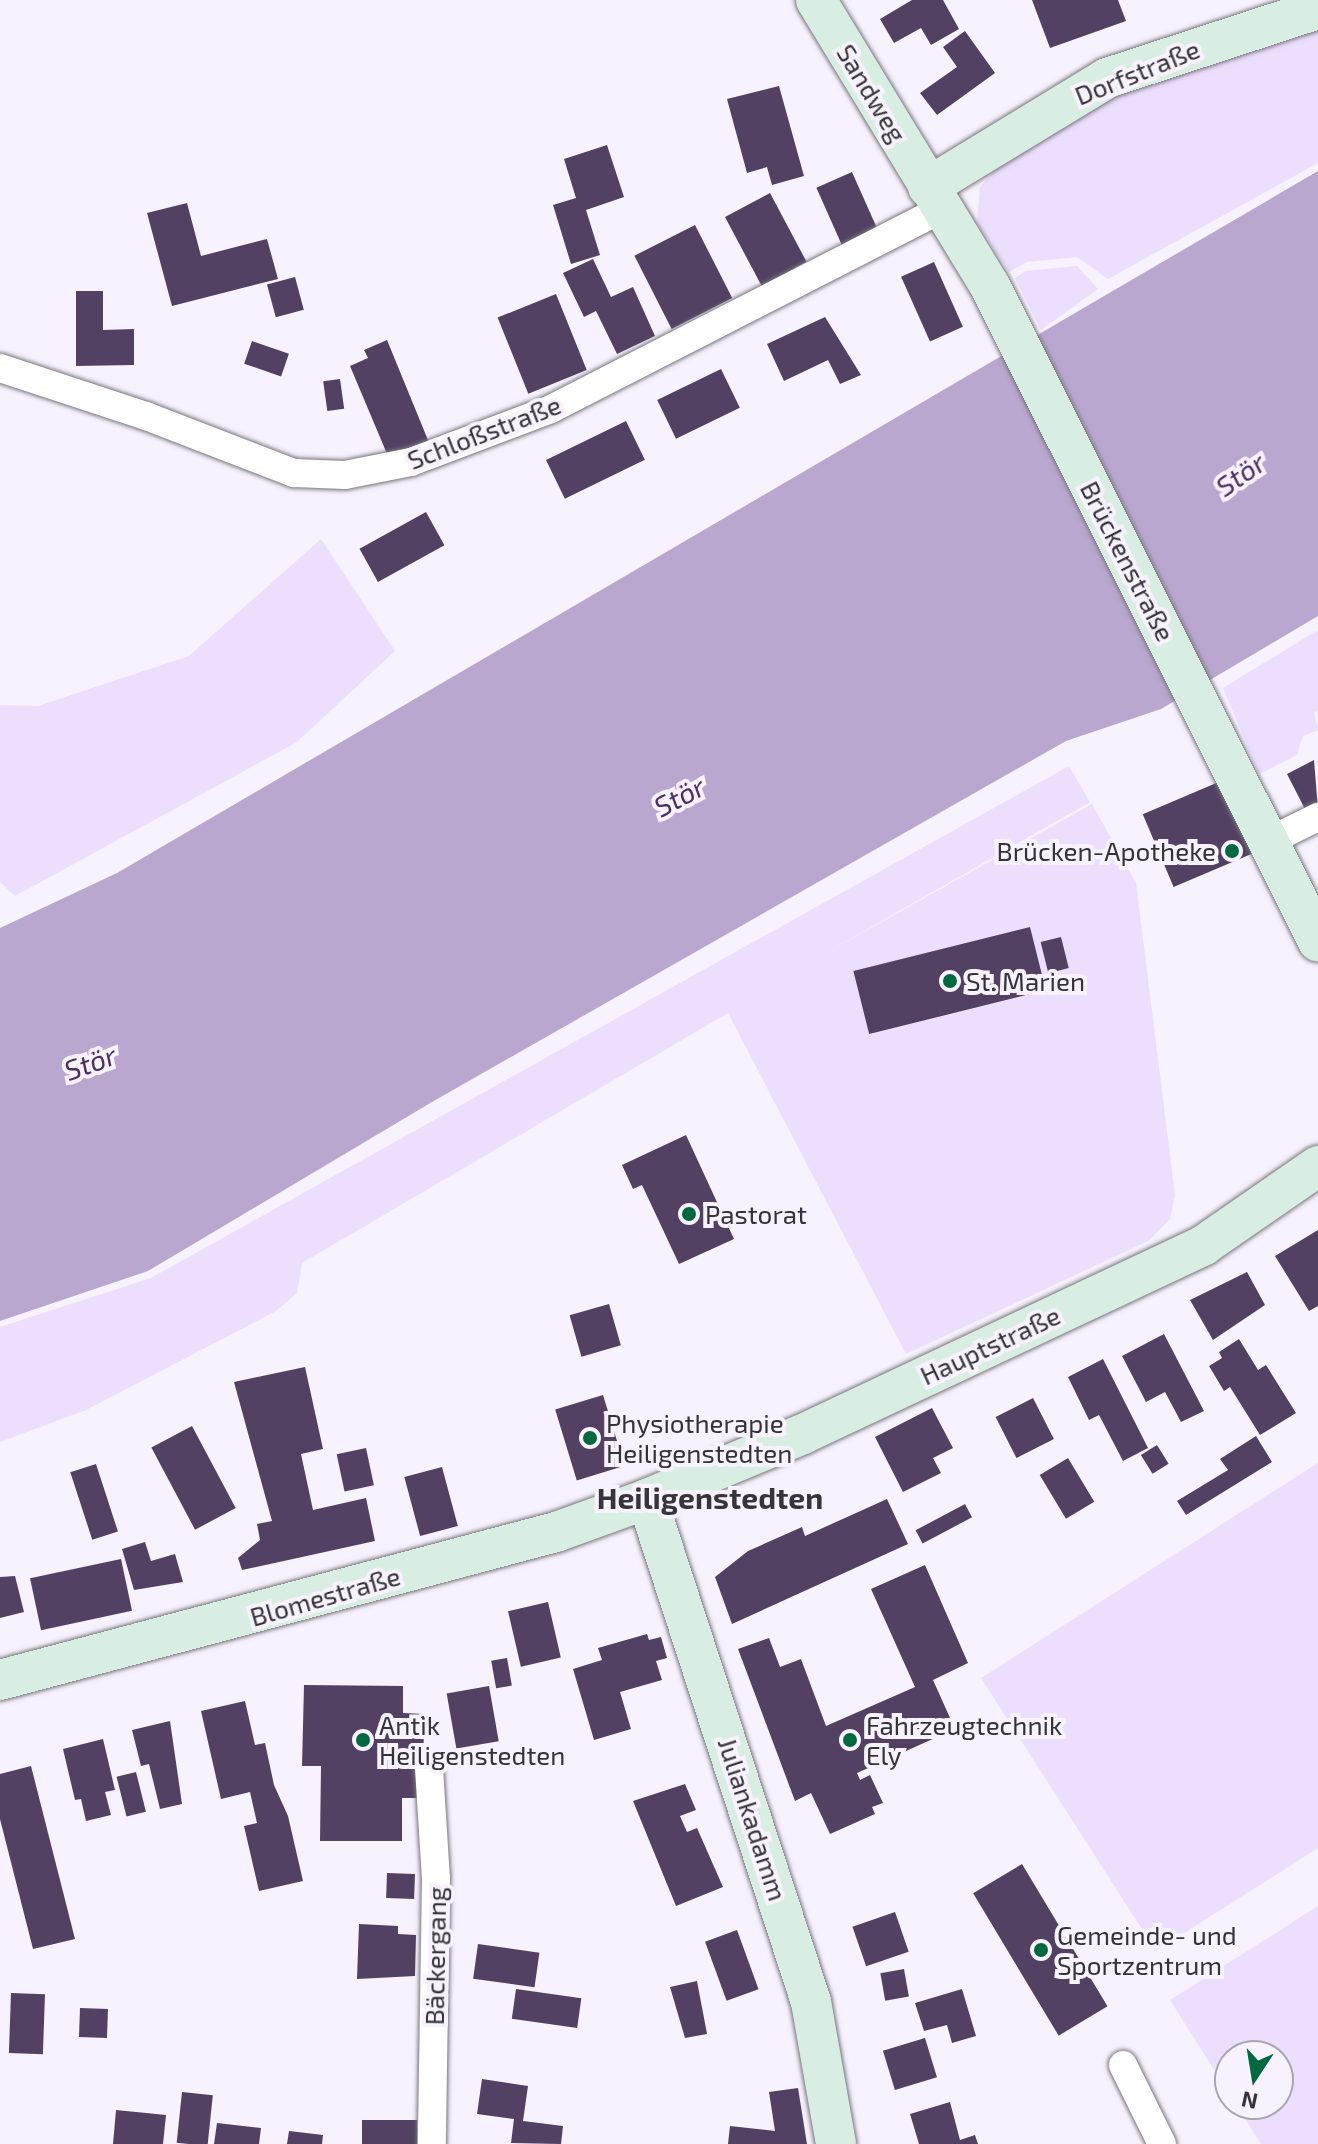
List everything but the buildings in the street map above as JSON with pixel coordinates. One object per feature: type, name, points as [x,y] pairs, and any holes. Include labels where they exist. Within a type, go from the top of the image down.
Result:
[{"type":"street","name":"Sandweg","points":[[816,0],[935,198]]},
{"type":"street","name":"Dorfstraße","points":[[935,198],[1107,78],[1318,9]]},
{"type":"street","name":"Brückenstraße","points":[[935,198],[999,302],[1318,941]]},
{"type":"street","name":"Schloßstraße","points":[[0,368],[294,473],[345,475],[411,462],[551,409],[935,198]]},
{"type":"street","points":[[1269,841],[1318,817]]},
{"type":"street","name":"Hauptstraße","points":[[647,1499],[803,1434],[1204,1245],[1318,1166]]},
{"type":"street","name":"Blomestraße","points":[[0,1680],[556,1532],[647,1499]]},
{"type":"street","name":"Juliankadamm","points":[[647,1499],[811,2002],[836,2144]]},
{"type":"street","name":"Bäckergang","points":[[429,1768],[436,1878],[432,2144]]},
{"type":"street","points":[[1123,2065],[1162,2144]]},
{"type":"shaded area","points":[[1318,26],[1318,163],[1108,279],[1077,257],[1027,262],[1009,272],[977,223],[980,187],[1016,146],[1095,100]]},
{"type":"shaded area","points":[[1077,266],[1098,289],[1041,330],[1015,278],[1026,271]]},
{"type":"shaded area","points":[[321,539],[395,651],[297,742],[15,896],[0,882],[0,705],[38,706],[189,656]]},
{"type":"shaded area","points":[[1318,630],[1318,710],[1314,713],[1318,730],[1303,736],[1297,755],[1259,774],[1223,688]]},
{"type":"shaded area","points":[[1069,766],[1090,802],[810,962],[1092,804],[1136,883],[1175,1195],[1170,1219],[1148,1241],[906,1354],[728,1013],[302,1263],[297,1293],[276,1311],[86,1410],[0,1442],[0,1327],[151,1278]]},
{"type":"shaded area","points":[[1318,1463],[1318,1848],[1156,1951],[981,1678]]},
{"type":"shaded area","points":[[1318,1906],[1318,2144],[1261,2144],[1246,2120],[1294,2120],[1294,2040],[1214,2040],[1214,2070],[1170,2000]]},
{"type":"water","name":"Stör","points":[[1318,171],[1318,616],[1161,709],[1066,741],[432,1102],[148,1271],[0,1321],[0,928],[117,873]]},
{"type":"place","name":"Brücken-Apotheke","points":[[1232,851]]},
{"type":"place","name":"St. Marien","points":[[950,981]]},
{"type":"place","name":"Pastorat","points":[[689,1214]]},
{"type":"place","name":"Physiotherapie Heiligenstedten","points":[[590,1438]]},
{"type":"place","name":"Antik Heiligenstedten","points":[[363,1740]]},
{"type":"place","name":"Fahrzeugtechnik Ely","points":[[850,1740]]},
{"type":"place","name":"Gemeinde- und Sportzentrum","points":[[1041,1950]]},
{"type":"district","name":"Heiligenstedten","points":[[710,1497]]}]
